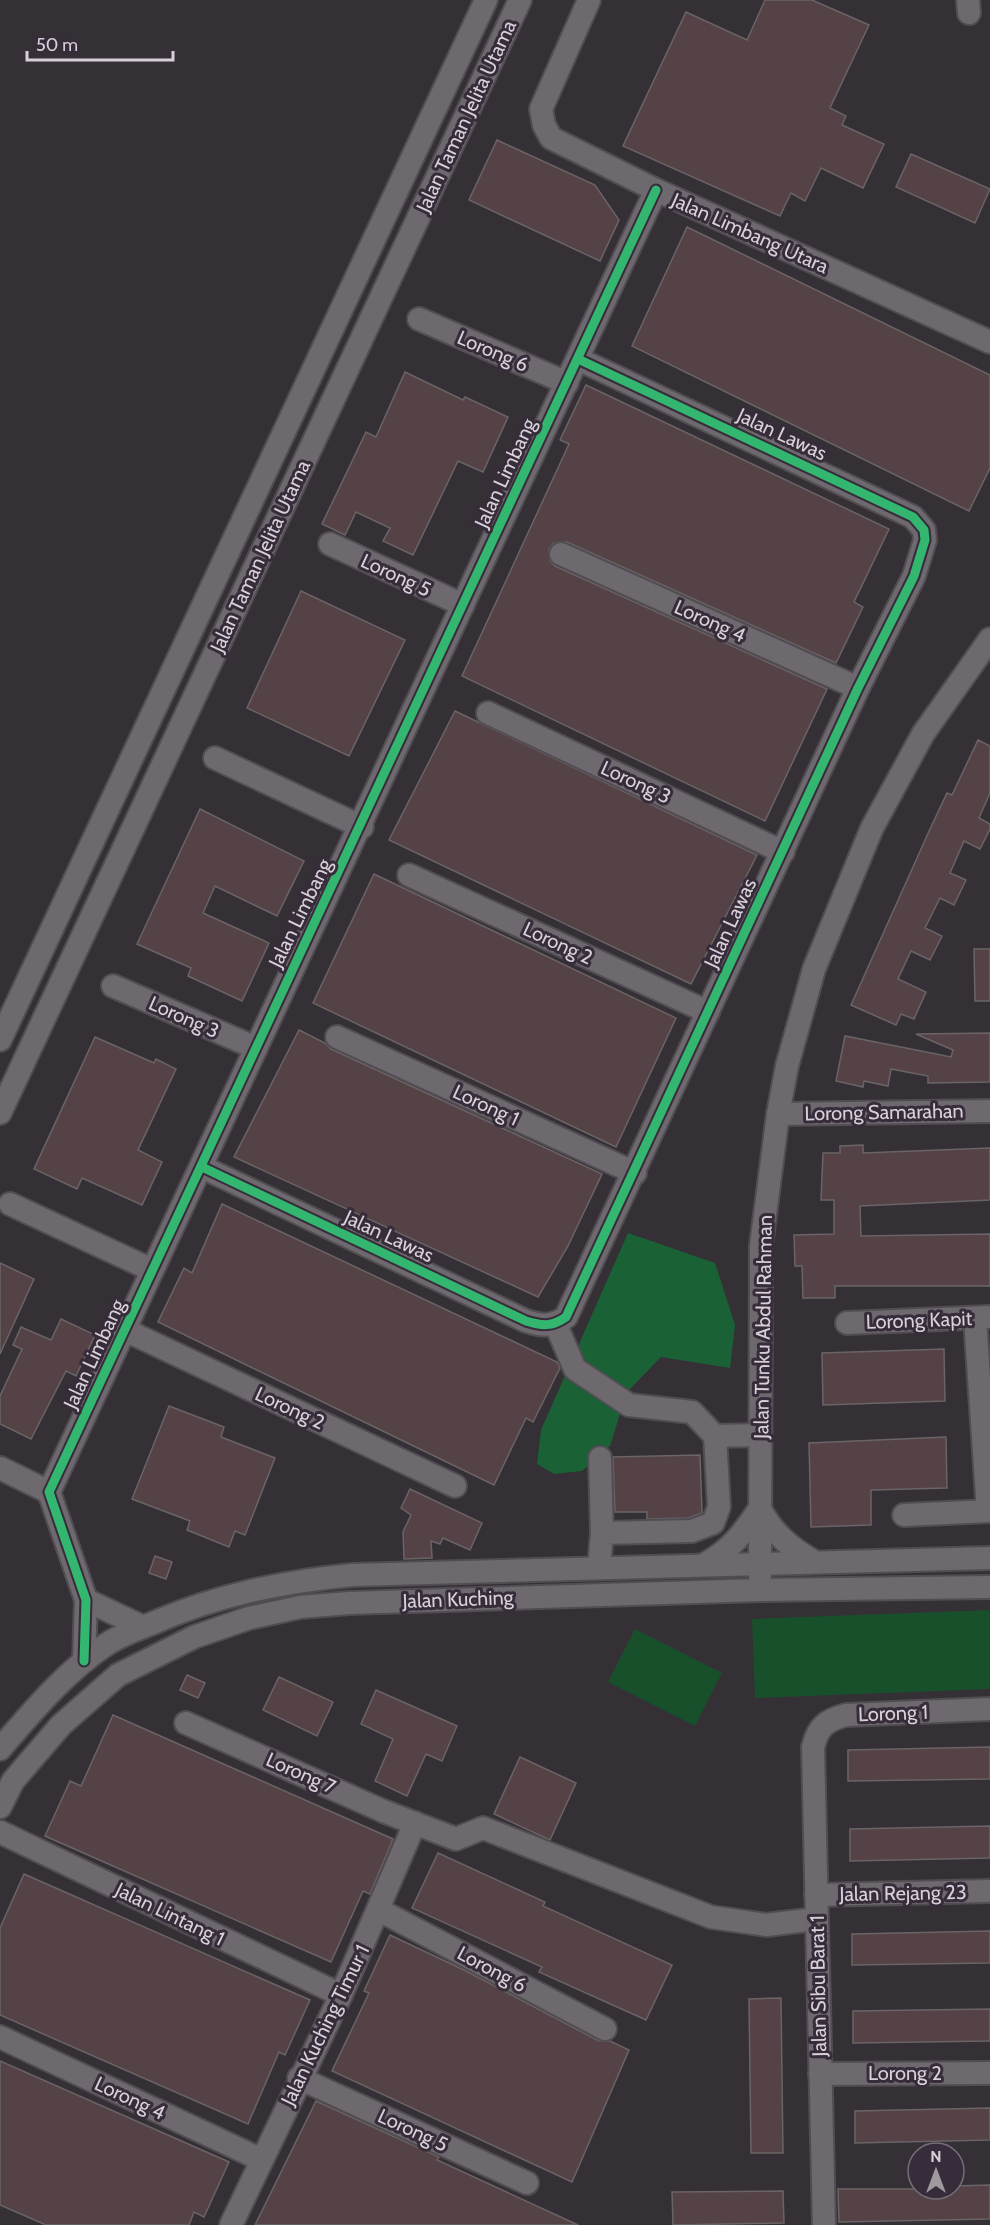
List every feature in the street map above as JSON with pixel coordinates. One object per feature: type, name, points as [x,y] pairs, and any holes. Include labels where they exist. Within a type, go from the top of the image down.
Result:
[{"type":"street","name":"Jalan Taman Jelita Utama","points":[[0,1040],[486,0]]},
{"type":"street","name":"Jalan Taman Jelita Utama","points":[[0,1113],[520,0]]},
{"type":"street","name":"Jalan Limbang Utara","points":[[589,0],[541,109],[544,125],[551,138],[656,190],[990,342]]},
{"type":"street","name":"Jalan Limbang","points":[[49,1492],[362,827],[656,190]]},
{"type":"street","name":"Lorong 6","points":[[418,319],[567,383]]},
{"type":"street","name":"Jalan Lawas","points":[[202,1167],[526,1321],[542,1326],[556,1324],[566,1317],[635,1173],[858,688],[914,576],[926,540],[924,530],[919,523],[880,500],[578,359]]},
{"type":"street","name":"Lorong 5","points":[[330,544],[463,605]]},
{"type":"street","name":"Lorong 4","points":[[561,554],[858,688]]},
{"type":"street","name":"Jalan Tunku Abdul Rahman","points":[[760,1590],[761,1246],[778,1114],[787,1066],[814,969],[872,828],[923,734],[990,639]]},
{"type":"street","name":"Lorong 3","points":[[488,713],[783,852]]},
{"type":"street","points":[[215,758],[362,827]]},
{"type":"street","name":"Lorong 2","points":[[409,875],[708,1012]]},
{"type":"street","name":"Lorong 3","points":[[113,986],[256,1048]]},
{"type":"street","name":"Lorong 1","points":[[337,1037],[635,1173]]},
{"type":"street","name":"Lorong Samarahan","points":[[778,1114],[990,1111]]},
{"type":"street","points":[[10,1204],[152,1270]]},
{"type":"street","points":[[904,1515],[989,1511],[983,1318]]},
{"type":"street","name":"Lorong Kapit","points":[[847,1323],[983,1318]]},
{"type":"street","points":[[556,1324],[575,1369],[629,1405],[692,1412],[715,1436],[719,1507],[713,1523],[692,1531],[602,1533]]},
{"type":"street","name":"Lorong 2","points":[[125,1330],[454,1486]]},
{"type":"street","points":[[715,1436],[760,1435]]},
{"type":"street","points":[[598,1567],[602,1533],[600,1458]]},
{"type":"street","points":[[0,1468],[49,1492],[87,1600],[84,1661]]},
{"type":"street","points":[[705,1564],[723,1554],[737,1541],[760,1508],[770,1528],[784,1543],[815,1562]]},
{"type":"street","name":"Jalan Kuching","points":[[0,1749],[36,1707],[84,1661],[108,1643],[188,1608],[288,1581],[352,1575],[760,1562],[990,1558]]},
{"type":"street","name":"Jalan Kuching","points":[[0,1807],[13,1781],[61,1725],[118,1675],[194,1637],[249,1617],[300,1607],[349,1603],[760,1590],[990,1587]]},
{"type":"street","points":[[87,1600],[143,1627]]},
{"type":"street","name":"Lorong 1","points":[[813,1747],[821,1726],[830,1719],[846,1715],[990,1709]]},
{"type":"street","name":"Lorong 7","points":[[186,1723],[456,1839],[483,1828],[711,1917],[766,1925],[816,1920]]},
{"type":"street","name":"Jalan Sibu Barat 1","points":[[813,1747],[824,2225]]},
{"type":"street","name":"Jalan Kuching Timur 1","points":[[231,2225],[260,2159],[341,1995],[415,1823]]},
{"type":"street","name":"Jalan Lintang 1","points":[[0,1832],[341,1995]]},
{"type":"street","name":"Jalan Rejang 23","points":[[816,1895],[990,1891]]},
{"type":"street","name":"Lorong 6","points":[[379,1910],[605,2029]]},
{"type":"street","name":"Lorong 4","points":[[0,2037],[260,2159]]},
{"type":"street","name":"Lorong 2","points":[[820,2073],[990,2073]]},
{"type":"street","name":"Lorong 5","points":[[299,2078],[526,2183]]},
{"type":"green space","points":[[628,1233],[715,1263],[735,1325],[730,1368],[661,1357],[627,1392],[610,1446],[582,1471],[554,1474],[537,1464],[541,1430]]},
{"type":"green space","points":[[990,1610],[990,1689],[755,1698],[752,1619]]},
{"type":"green space","points":[[635,1629],[722,1673],[695,1726],[608,1682]]},
{"type":"building","points":[[765,0],[812,0],[869,25],[830,108],[846,116],[842,125],[884,144],[863,188],[821,168],[805,201],[791,193],[780,216],[623,146],[686,12],[747,40]]},
{"type":"building","points":[[497,140],[595,185],[619,220],[600,261],[469,200]]},
{"type":"building","points":[[911,154],[990,189],[975,223],[896,187]]},
{"type":"building","points":[[687,227],[990,375],[990,468],[969,511],[632,346]]},
{"type":"building","points":[[405,372],[463,400],[465,397],[508,417],[483,472],[458,461],[413,555],[383,541],[390,528],[356,512],[345,535],[322,524],[366,432],[376,437]]},
{"type":"building","points":[[586,385],[889,529],[854,602],[863,607],[836,663],[567,542],[554,543],[549,549],[550,561],[555,566],[827,689],[765,821],[462,676],[569,444],[560,440]]},
{"type":"building","points":[[301,591],[405,640],[349,756],[247,708]]},
{"type":"building","points":[[455,711],[757,855],[691,984],[389,840]]},
{"type":"building","points":[[978,740],[990,746],[990,793],[979,818],[990,824],[990,829],[980,849],[964,841],[950,873],[966,880],[954,905],[940,898],[925,928],[942,936],[930,960],[911,951],[898,979],[926,992],[914,1019],[901,1014],[896,1025],[851,1005],[947,793],[952,795]]},
{"type":"building","points":[[200,809],[304,861],[277,916],[215,886],[203,913],[269,943],[242,1001],[188,976],[191,968],[137,944]]},
{"type":"building","points":[[374,874],[676,1018],[616,1147],[313,1003]]},
{"type":"building","points":[[974,949],[990,949],[990,1001],[975,1001]]},
{"type":"building","points":[[299,1030],[325,1043],[331,1049],[602,1174],[568,1246],[538,1297],[234,1157]]},
{"type":"building","points":[[990,1033],[990,1082],[928,1083],[928,1076],[891,1069],[888,1086],[864,1081],[863,1087],[836,1081],[845,1036],[951,1057],[953,1050],[916,1034]]},
{"type":"building","points":[[95,1037],[154,1063],[156,1059],[176,1069],[138,1150],[162,1162],[142,1205],[82,1178],[77,1189],[34,1169]]},
{"type":"building","points":[[863,1145],[863,1153],[990,1148],[990,1200],[860,1206],[861,1236],[990,1234],[990,1286],[835,1286],[835,1298],[803,1298],[802,1266],[795,1266],[794,1235],[834,1234],[834,1200],[821,1200],[823,1153],[840,1153],[840,1146]]},
{"type":"building","points":[[222,1204],[557,1362],[560,1368],[533,1422],[526,1418],[494,1485],[158,1322],[184,1268],[192,1273]]},
{"type":"building","points":[[0,1263],[34,1279],[0,1354]]},
{"type":"building","points":[[61,1319],[95,1335],[76,1376],[66,1371],[31,1439],[0,1424],[0,1396],[22,1349],[13,1345],[21,1327],[51,1340]]},
{"type":"building","points":[[944,1349],[945,1401],[823,1405],[822,1353]]},
{"type":"building","points":[[169,1406],[224,1427],[221,1437],[275,1458],[245,1535],[235,1531],[229,1547],[187,1530],[190,1521],[132,1499]]},
{"type":"building","points":[[946,1437],[947,1488],[871,1490],[871,1525],[811,1527],[809,1443]]},
{"type":"building","points":[[700,1455],[702,1513],[689,1518],[647,1519],[647,1512],[615,1512],[613,1457]]},
{"type":"building","points":[[410,1489],[482,1523],[470,1550],[443,1538],[440,1544],[431,1541],[432,1558],[404,1559],[403,1532],[411,1515],[401,1508]]},
{"type":"building","points":[[155,1556],[172,1562],[166,1579],[149,1573]]},
{"type":"building","points":[[187,1675],[205,1683],[198,1698],[180,1690]]},
{"type":"building","points":[[279,1677],[333,1702],[317,1736],[263,1710]]},
{"type":"building","points":[[376,1690],[457,1726],[442,1761],[426,1754],[407,1796],[375,1781],[393,1739],[361,1724]]},
{"type":"building","points":[[113,1715],[393,1839],[370,1894],[363,1891],[331,1962],[45,1836],[70,1781],[81,1786]]},
{"type":"building","points":[[990,1747],[990,1779],[848,1781],[848,1750]]},
{"type":"building","points":[[520,1757],[576,1783],[550,1840],[494,1814]]},
{"type":"building","points":[[990,1826],[990,1858],[850,1861],[850,1829]]},
{"type":"building","points":[[438,1853],[545,1902],[543,1906],[672,1965],[646,2020],[539,1972],[542,1967],[412,1908]]},
{"type":"building","points":[[24,1874],[310,2000],[285,2055],[279,2052],[248,2124],[0,2015],[0,1928]]},
{"type":"building","points":[[990,1931],[990,1963],[852,1965],[852,1934]]},
{"type":"building","points":[[390,1935],[464,1970],[599,2041],[610,2041],[629,2050],[572,2182],[332,2071],[369,1993],[364,1991]]},
{"type":"building","points":[[781,1998],[783,2153],[751,2153],[749,1999]]},
{"type":"building","points":[[990,2009],[990,2041],[853,2043],[853,2011]]},
{"type":"building","points":[[0,2061],[229,2162],[204,2217],[194,2212],[189,2225],[46,2225],[0,2205]]},
{"type":"building","points":[[316,2101],[439,2157],[437,2160],[578,2225],[255,2225]]},
{"type":"building","points":[[990,2108],[990,2140],[855,2143],[855,2111]]},
{"type":"building","points":[[990,2185],[990,2219],[839,2222],[838,2189],[906,2189],[906,2201],[966,2201],[966,2186]]},
{"type":"building","points":[[783,2191],[784,2223],[673,2225],[672,2192]]},
{"type":"cycle path","points":[[84,1661],[86,1600],[49,1492],[656,190]]},
{"type":"cycle path","points":[[202,1167],[526,1321],[547,1325],[566,1317],[858,688],[914,576],[925,540],[924,530],[913,517],[578,359]]}]
